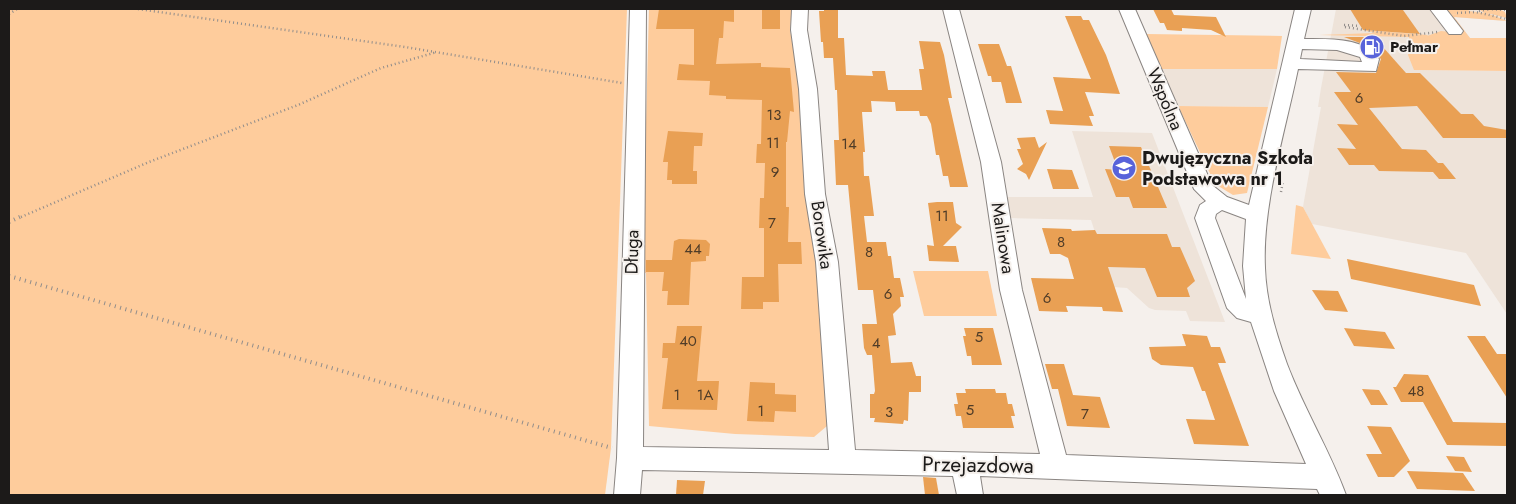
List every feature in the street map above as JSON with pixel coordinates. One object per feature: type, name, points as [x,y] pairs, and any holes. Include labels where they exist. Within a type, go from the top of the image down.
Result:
[{"type":"street","name":"Długa","points":[[627,495],[630,458],[638,9]]},
{"type":"street","name":"Borowika","points":[[800,9],[799,30],[808,89],[816,194],[827,262],[843,462]]},
{"type":"street","name":"Malinowa","points":[[951,9],[991,162],[1011,290],[1056,466]]},
{"type":"street","name":"Wspólna","points":[[1127,9],[1206,192],[1220,202],[1257,214]]},
{"type":"street","points":[[1303,9],[1257,214],[1254,274],[1260,314],[1284,382],[1329,486]]},
{"type":"street","points":[[1290,64],[1370,67],[1371,59],[1368,52],[1354,48],[1295,44]]},
{"type":"street","points":[[1326,45],[1327,66]]},
{"type":"street","points":[[1220,202],[1207,210],[1205,218],[1235,302],[1245,312],[1260,314]]},
{"type":"street","name":"Przejazdowa","points":[[630,458],[1056,466],[1329,486]]},
{"type":"street","points":[[964,465],[970,495]]},
{"type":"path","points":[[9,14],[17,9]]},
{"type":"path","points":[[138,9],[438,52],[636,86]]},
{"type":"path","points":[[1467,9],[1507,19]]},
{"type":"path","points":[[1360,26],[1344,26],[1389,34],[1429,35],[1470,10],[1507,10]]},
{"type":"path","points":[[1424,34],[1429,35]]},
{"type":"path","points":[[9,222],[149,162],[298,106],[381,68],[438,52]]},
{"type":"path","points":[[9,276],[611,448],[630,458]]},
{"type":"shaded area","points":[[9,9],[627,9],[611,448],[605,495],[9,495]]},
{"type":"shaded area","points":[[649,9],[792,9],[790,30],[802,100],[806,193],[823,316],[827,426],[814,437],[735,434],[649,426],[646,273],[642,272]]},
{"type":"shaded area","points":[[1336,9],[1500,9],[1506,21],[1454,17],[1470,38],[1414,70],[1507,71],[1507,314],[1466,253],[1312,224],[1303,207],[1321,107],[1318,107],[1321,88]]},
{"type":"shaded area","points":[[1443,9],[1470,10],[1468,11],[1484,13],[1480,10],[1501,10],[1505,12],[1507,18],[1487,13],[1507,21],[1454,17],[1470,38],[1507,38],[1507,71],[1414,70],[1408,55],[1409,37],[1319,35],[1375,33],[1363,30],[1427,36],[1441,31],[1460,33],[1449,16],[1467,11],[1448,16]]},
{"type":"shaded area","points":[[1146,34],[1282,36],[1277,69],[1162,69]]},
{"type":"shaded area","points":[[1162,69],[1277,69],[1268,107],[1178,106]]},
{"type":"shaded area","points":[[1178,106],[1268,107],[1247,193],[1233,195],[1215,184]]},
{"type":"shaded area","points":[[1072,131],[1152,133],[1225,322],[1190,321],[1186,311],[1155,310],[1149,308],[1127,288],[1113,287],[1091,220],[1011,218],[1007,197],[1093,197]]},
{"type":"shaded area","points":[[1296,205],[1303,207],[1331,259],[1291,254]]},
{"type":"shaded area","points":[[913,271],[988,271],[997,316],[924,316]]},
{"type":"building","points":[[659,9],[734,9],[734,22],[724,21],[723,38],[719,38],[716,64],[761,63],[761,67],[790,68],[794,112],[790,111],[786,142],[786,207],[789,207],[788,242],[801,242],[802,264],[778,264],[779,302],[763,302],[763,309],[741,309],[742,277],[764,277],[764,228],[759,228],[760,198],[764,198],[765,163],[756,163],[757,144],[761,144],[762,100],[726,99],[726,96],[709,95],[710,81],[677,80],[679,64],[694,65],[694,29],[656,29]]},
{"type":"building","points":[[762,9],[780,9],[780,29],[762,29]]},
{"type":"building","points":[[824,9],[838,9],[838,38],[844,38],[846,75],[873,76],[872,71],[885,71],[888,90],[922,90],[919,69],[924,69],[919,41],[940,42],[944,55],[952,98],[948,98],[968,187],[950,187],[948,176],[943,176],[939,155],[936,155],[931,124],[927,116],[920,116],[919,111],[896,111],[895,102],[871,101],[872,112],[862,112],[865,152],[863,152],[864,176],[869,176],[874,216],[864,216],[867,242],[886,242],[888,256],[891,256],[894,278],[900,278],[904,297],[900,297],[901,306],[893,314],[896,335],[888,336],[891,363],[912,362],[916,376],[921,376],[921,392],[909,392],[908,421],[904,420],[903,424],[874,422],[875,418],[870,418],[870,394],[874,394],[875,391],[872,355],[867,355],[864,348],[862,324],[877,324],[873,290],[858,290],[848,185],[836,185],[834,140],[839,140],[837,90],[835,90],[833,58],[824,58],[823,42],[821,42],[819,11],[824,11]]},
{"type":"building","points":[[1153,9],[1171,9],[1174,15],[1216,17],[1226,37],[1211,30],[1182,28],[1182,31],[1167,30],[1164,23],[1160,23]]},
{"type":"building","points":[[1350,9],[1403,10],[1420,34],[1363,30]]},
{"type":"building","points":[[1065,16],[1081,16],[1083,20],[1089,20],[1106,55],[1120,94],[1085,92],[1094,116],[1089,116],[1093,126],[1050,124],[1046,110],[1063,111],[1053,77],[1091,79]]},
{"type":"building","points":[[1344,37],[1374,37],[1406,73],[1420,73],[1461,114],[1473,114],[1484,126],[1507,130],[1507,138],[1443,138],[1417,106],[1369,108],[1402,149],[1426,150],[1438,163],[1443,163],[1456,179],[1439,179],[1433,172],[1379,171],[1374,165],[1349,165],[1337,148],[1356,149],[1337,124],[1358,125],[1334,92],[1351,92],[1336,72],[1376,73],[1381,59],[1365,45]]},
{"type":"building","points":[[978,44],[999,44],[1007,66],[1011,66],[1022,103],[1006,103],[1001,82],[992,82],[991,76],[988,76]]},
{"type":"building","points":[[668,131],[703,133],[702,146],[694,146],[693,171],[697,171],[697,184],[672,184],[672,180],[667,180],[668,162],[663,162]]},
{"type":"building","points":[[1035,137],[1039,148],[1047,142],[1029,180],[1026,174],[1017,169],[1023,164],[1017,149],[1021,149],[1017,138]]},
{"type":"building","points":[[1109,146],[1141,147],[1167,208],[1133,208],[1129,197],[1116,197],[1105,169],[1118,170]]},
{"type":"building","points":[[1047,169],[1072,170],[1079,189],[1053,189]]},
{"type":"building","points":[[953,202],[956,223],[962,227],[943,246],[956,246],[959,262],[929,261],[927,245],[934,246],[928,203]]},
{"type":"building","points":[[1042,228],[1071,229],[1072,231],[1095,230],[1097,234],[1167,234],[1172,247],[1180,247],[1195,281],[1187,288],[1190,297],[1157,297],[1145,268],[1108,267],[1123,312],[1103,311],[1102,307],[1066,306],[1068,312],[1039,311],[1031,278],[1074,279],[1068,258],[1060,254],[1050,254]]},
{"type":"building","points":[[679,239],[706,240],[710,244],[709,256],[706,256],[706,261],[691,262],[689,305],[667,305],[668,291],[662,291],[664,272],[646,272],[646,260],[672,260],[674,241]]},
{"type":"building","points":[[1347,259],[1474,285],[1481,306],[1351,279]]},
{"type":"building","points":[[1312,290],[1338,291],[1348,312],[1325,310]]},
{"type":"building","points":[[677,326],[702,326],[697,381],[719,381],[717,410],[662,409],[668,358],[662,358],[663,343],[675,343]]},
{"type":"building","points":[[964,328],[993,328],[1002,365],[972,365],[971,356],[967,356],[963,336],[966,336]]},
{"type":"building","points":[[1344,328],[1385,332],[1395,349],[1354,346]]},
{"type":"building","points":[[1182,334],[1207,336],[1211,347],[1220,347],[1226,363],[1218,363],[1249,446],[1194,444],[1186,419],[1215,420],[1205,391],[1202,391],[1193,367],[1161,365],[1152,359],[1149,347],[1186,346]]},
{"type":"building","points":[[1467,336],[1485,336],[1497,354],[1507,354],[1507,398]]},
{"type":"building","points":[[1045,364],[1064,364],[1073,395],[1100,397],[1110,428],[1067,426],[1058,389],[1052,389]]},
{"type":"building","points":[[1404,374],[1428,375],[1453,422],[1507,423],[1507,446],[1447,445],[1423,402],[1401,402],[1393,387],[1396,387]]},
{"type":"building","points":[[750,382],[775,383],[775,394],[796,395],[796,412],[775,411],[774,422],[747,421]]},
{"type":"building","points":[[965,389],[995,389],[996,393],[1006,393],[1008,404],[1012,404],[1015,416],[1011,416],[1014,428],[963,428],[961,416],[956,416],[954,404],[958,404],[956,393],[966,393]]},
{"type":"building","points":[[1362,389],[1379,390],[1388,405],[1371,405]]},
{"type":"building","points":[[1367,426],[1391,427],[1410,461],[1394,477],[1378,477],[1366,454],[1382,454]]},
{"type":"building","points":[[1446,456],[1464,457],[1472,472],[1455,471]]},
{"type":"building","points":[[1407,471],[1463,473],[1475,491],[1417,489]]},
{"type":"building","points":[[923,477],[936,478],[939,495],[925,495]]},
{"type":"building","points":[[677,480],[705,481],[703,495],[676,495]]},
{"type":"place","name":"Pełmar","points":[[1372,47]]},
{"type":"place","name":"Dwujęzyczna Szkoła Podstawowa nr 1","points":[[1124,168]]}]
